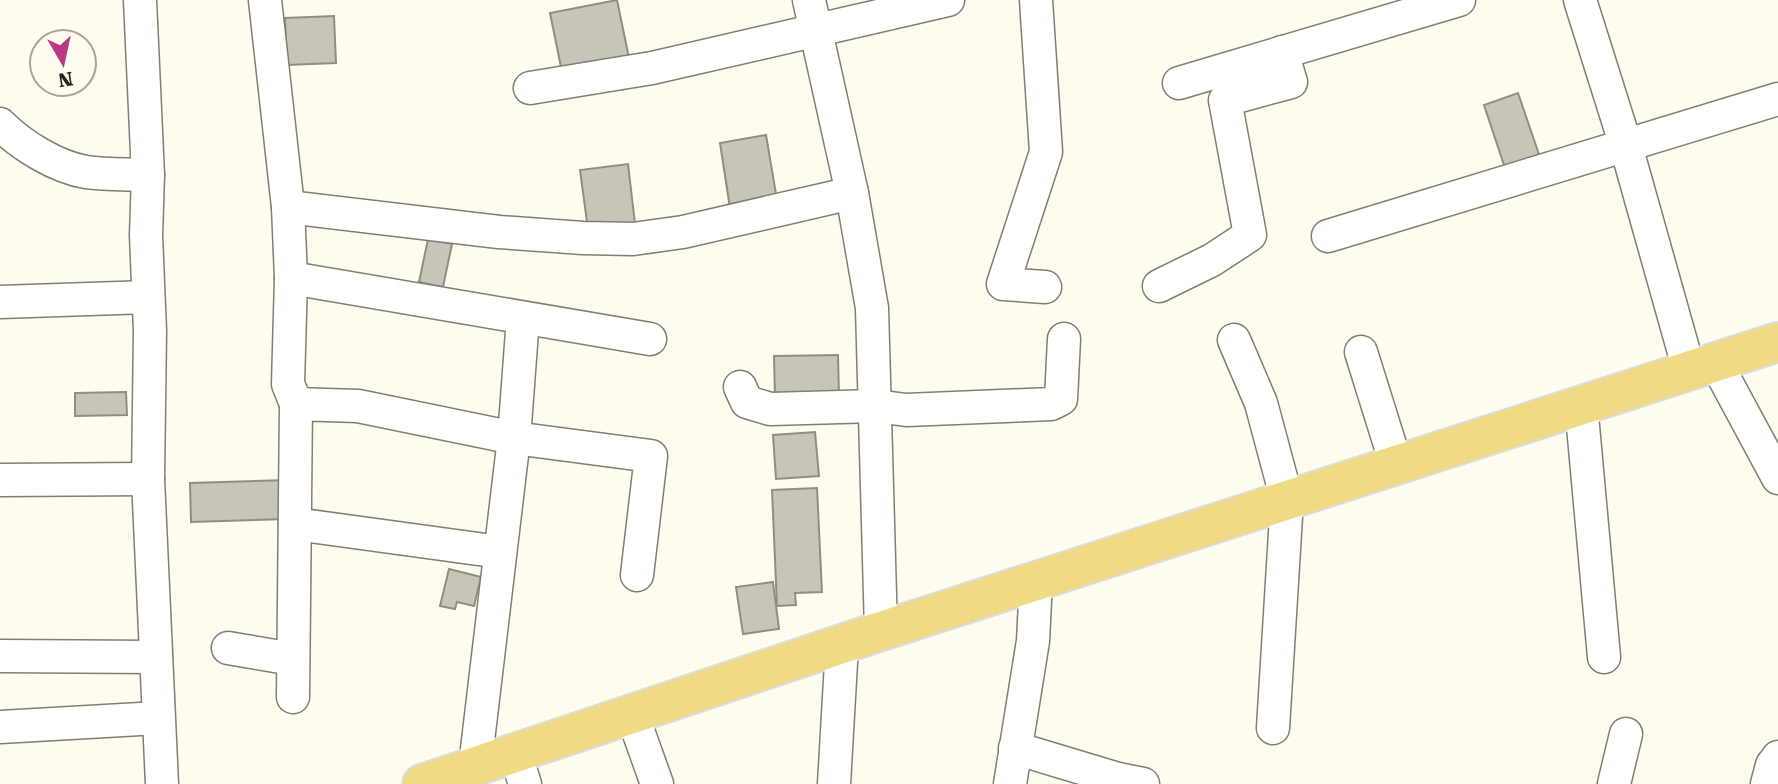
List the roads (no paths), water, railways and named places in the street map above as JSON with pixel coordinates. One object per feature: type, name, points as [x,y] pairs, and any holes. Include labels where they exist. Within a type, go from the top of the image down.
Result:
[{"type":"main road","points":[[422,784],[475,766],[520,769],[632,714],[1778,342]]},
{"type":"street","points":[[141,0],[148,174],[148,479],[162,784]]},
{"type":"street","points":[[265,0],[288,207],[291,278],[288,384],[296,404],[293,697]]},
{"type":"street","points":[[530,88],[652,68],[813,15],[947,0]]},
{"type":"street","points":[[1036,0],[1046,152],[1003,284],[1045,287]]},
{"type":"street","points":[[1179,83],[1459,0]]},
{"type":"street","points":[[1580,0],[1626,146],[1702,365],[1778,478]]},
{"type":"street","points":[[813,15],[852,193],[872,308],[881,631]]},
{"type":"street","points":[[1159,286],[1212,260],[1250,235],[1225,100],[1291,82],[1282,52]]},
{"type":"street","points":[[1328,236],[1778,99]]},
{"type":"street","points":[[0,124],[12,136],[43,156],[85,172],[148,174]]},
{"type":"street","points":[[288,207],[499,232],[633,239],[683,232],[852,193]]},
{"type":"street","points":[[291,278],[650,339]]},
{"type":"street","points":[[0,302],[148,297]]},
{"type":"street","points":[[475,766],[514,438],[523,318]]},
{"type":"street","points":[[740,387],[747,402],[770,409],[876,406],[906,410],[1051,404],[1061,399],[1064,339]]},
{"type":"street","points":[[1234,340],[1261,403],[1287,500],[1273,728]]},
{"type":"street","points":[[1361,352],[1396,464]]},
{"type":"street","points":[[296,404],[358,406],[514,438],[651,456],[637,575]]},
{"type":"street","points":[[1581,404],[1604,657]]},
{"type":"street","points":[[0,480],[148,479]]},
{"type":"street","points":[[295,524],[500,552]]},
{"type":"street","points":[[1010,784],[1033,641],[1036,581]]},
{"type":"street","points":[[834,784],[842,645]]},
{"type":"street","points":[[228,648],[293,659]]},
{"type":"street","points":[[0,656],[156,657]]},
{"type":"street","points":[[632,714],[657,784]]},
{"type":"street","points":[[0,727],[158,718]]},
{"type":"street","points":[[1614,784],[1626,734]]},
{"type":"street","points":[[1015,748],[1143,784]]},
{"type":"street","points":[[1768,784],[1772,765],[1778,757]]}]
